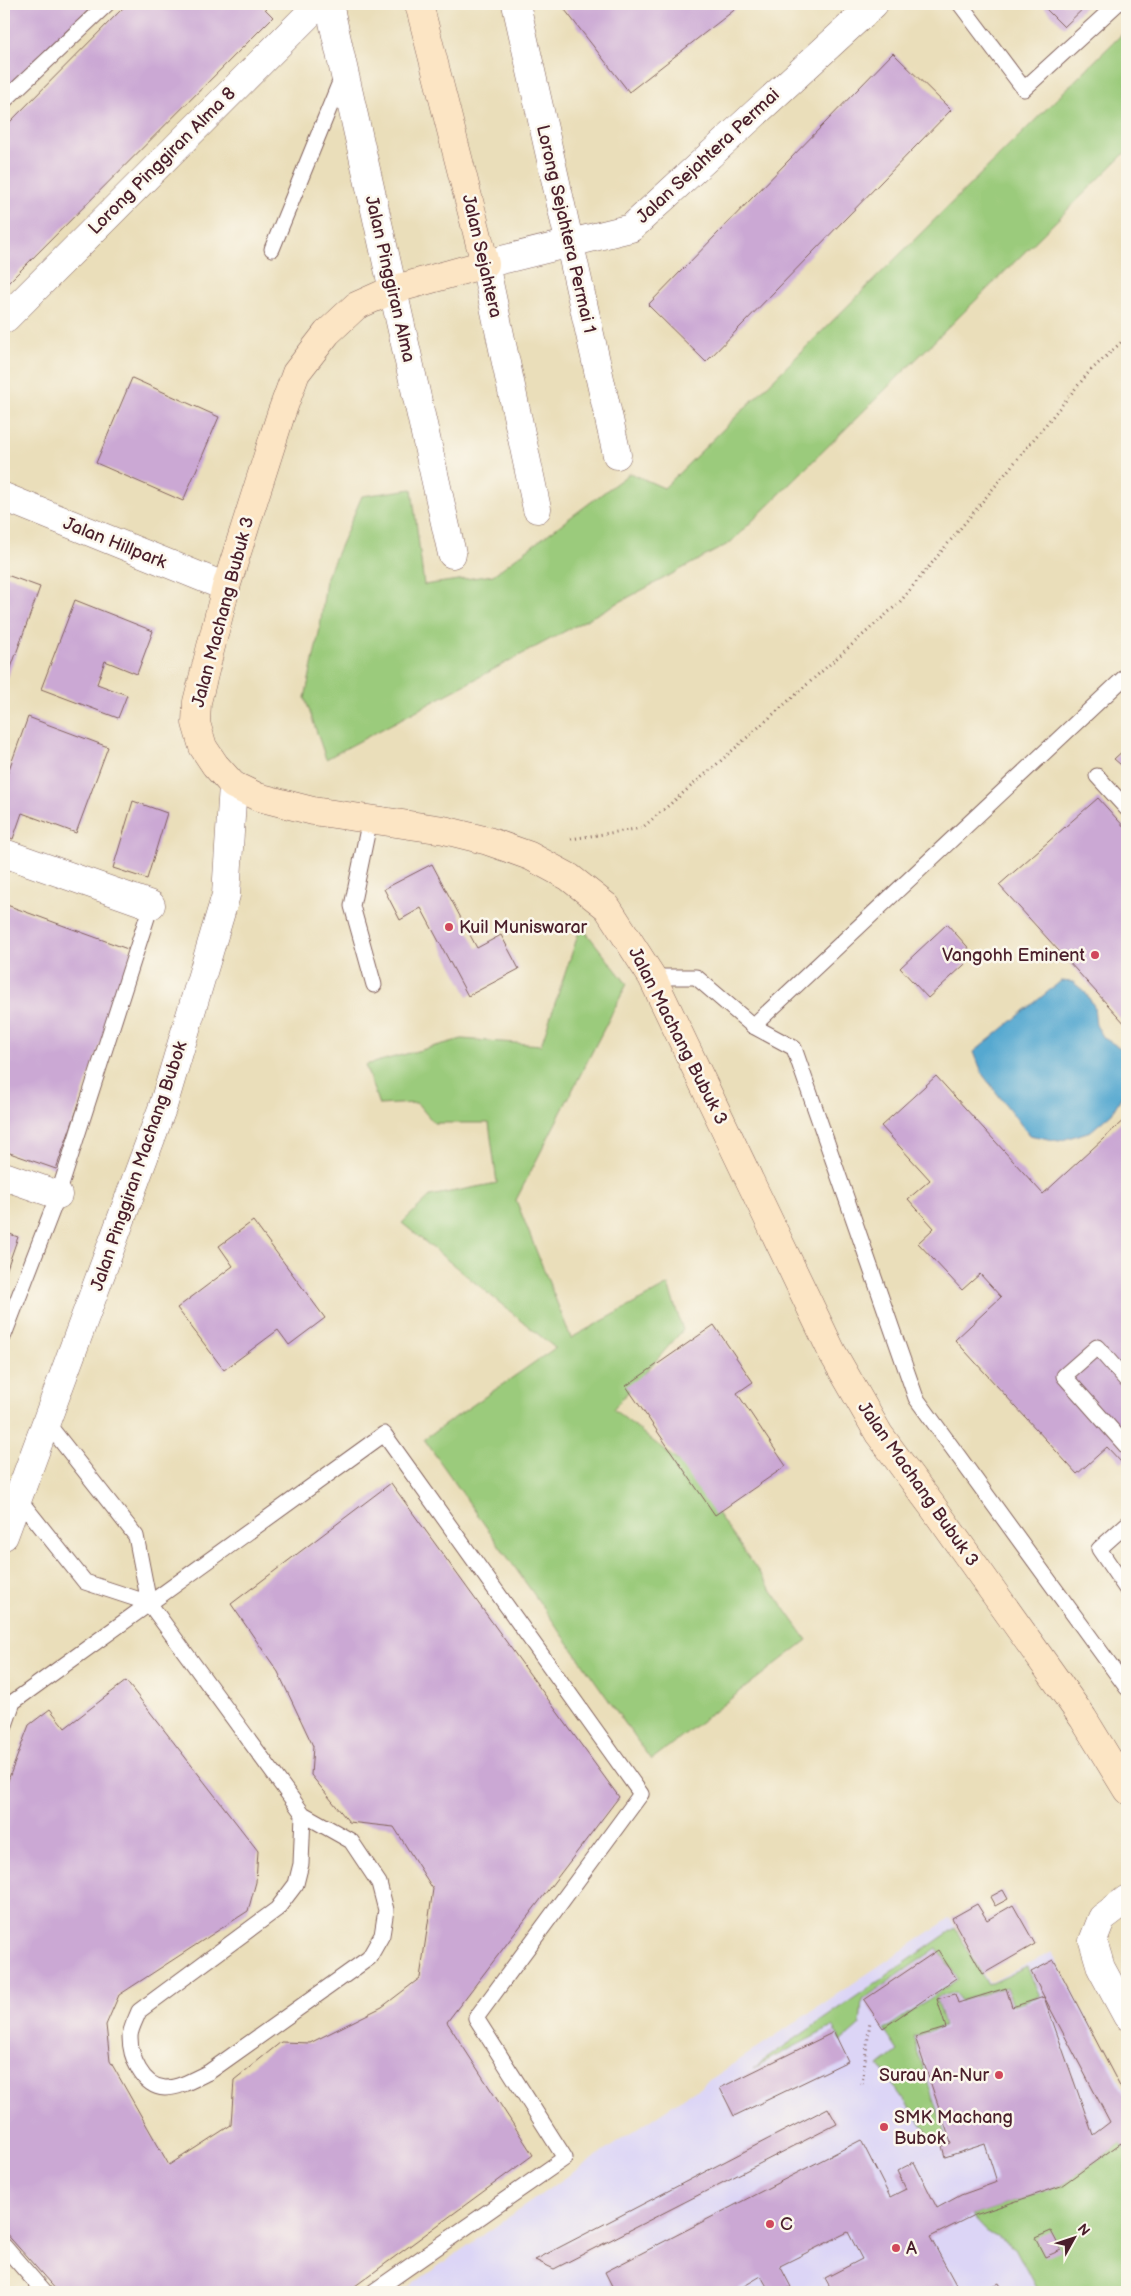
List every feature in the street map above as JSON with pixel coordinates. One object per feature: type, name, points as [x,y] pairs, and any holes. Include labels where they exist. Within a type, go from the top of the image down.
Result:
[{"type":"main road","name":"Jalan Sejahtera","points":[[419,4],[485,264]]},
{"type":"main road","name":"Jalan Machang Bubuk 3","points":[[485,264],[392,290],[356,306],[327,333],[296,373],[281,414],[226,588],[197,702],[196,723],[203,746],[215,765],[233,785],[258,797],[313,811],[444,830],[488,841],[530,856],[569,878],[606,907],[652,977],[832,1352],[879,1434],[1083,1718],[1127,1790]]},
{"type":"street","name":"Lorong Pinggiran Alma 8","points":[[6,318],[319,4]]},
{"type":"street","name":"Jalan Pinggiran Alma","points":[[328,4],[452,554]]},
{"type":"street","name":"Lorong Sejahtera Permai 1","points":[[516,4],[617,455]]},
{"type":"street","name":"Jalan Sejahtera Permai","points":[[485,264],[631,228],[874,4]]},
{"type":"street","name":"Jalan Sejahtera","points":[[485,264],[537,510]]},
{"type":"street","name":"Jalan Hillpark","points":[[4,497],[226,588]]},
{"type":"street","name":"Jalan Pinggiran Machang Bubok","points":[[4,1536],[48,1423],[164,1106],[226,894],[233,785]]},
{"type":"street","points":[[4,853],[151,905]]},
{"type":"street","points":[[4,1176],[58,1195]]},
{"type":"street","points":[[1127,1899],[1102,1918],[1093,1941],[1102,1968],[1127,2016]]},
{"type":"lane","points":[[4,101],[107,4]]},
{"type":"lane","points":[[960,4],[1024,89],[1117,4]]},
{"type":"lane","points":[[272,249],[344,73]]},
{"type":"lane","points":[[753,1026],[1127,675]]},
{"type":"lane","points":[[1097,776],[1127,809]]},
{"type":"lane","points":[[370,819],[352,906],[374,985]]},
{"type":"lane","points":[[4,1335],[58,1195],[151,905]]},
{"type":"lane","points":[[652,977],[696,977],[753,1026],[794,1048],[916,1398],[1127,1688]]},
{"type":"lane","points":[[1127,1381],[1097,1347],[1064,1376],[1127,1447]]},
{"type":"lane","points":[[48,1423],[136,1536],[149,1604],[303,1814],[351,1841],[378,1883],[386,1910],[382,1935],[370,1958],[209,2072],[185,2083],[164,2088],[144,2078],[133,2058],[129,2035],[139,2011],[277,1909],[296,1884],[301,1864],[303,1814]]},
{"type":"lane","points":[[4,1728],[13,1702],[384,1434],[641,1794],[476,2018],[565,2158],[374,2292]]},
{"type":"lane","points":[[18,1498],[85,1582],[149,1604]]},
{"type":"lane","points":[[1127,1524],[1100,1549],[1127,1590]]},
{"type":"lane","points":[[4,2246],[44,2292]]},
{"type":"path","points":[[569,839],[642,828],[899,603],[1089,372],[1127,337]]},
{"type":"path","points":[[862,2084],[870,2021]]},
{"type":"shaded area","name":"SMK Machang Bubok","points":[[950,1918],[989,1983],[1052,1952],[1127,2095],[1127,2292],[401,2292],[588,2162]]},
{"type":"green space","points":[[1127,29],[1127,151],[730,543],[326,759],[305,698],[320,628],[326,579],[362,496],[412,489],[424,585],[493,575],[630,473],[664,488]]},
{"type":"green space","points":[[581,926],[627,984],[516,1200],[571,1338],[668,1285],[683,1330],[613,1409],[683,1465],[807,1640],[651,1760],[424,1439],[555,1348],[402,1223],[430,1196],[497,1183],[489,1123],[434,1123],[417,1103],[379,1105],[365,1065],[462,1039],[541,1045]]},
{"type":"green space","points":[[955,1928],[988,1985],[1027,1967],[1040,1996],[1013,2005],[1006,1987],[960,2001],[956,1992],[936,1998],[944,2026],[913,2037],[946,2137],[934,2141],[879,2066],[898,2051],[884,2030],[958,1979],[937,1948],[862,2000],[860,2025],[842,2041],[832,2027],[753,2068]]},
{"type":"green space","points":[[1121,2143],[1127,2155],[1127,2292],[1038,2292],[1015,2248],[986,2231],[972,2216],[1061,2186]]},
{"type":"water","points":[[1061,981],[1073,982],[1085,992],[1094,1006],[1096,1025],[1104,1038],[1127,1052],[1127,1087],[1112,1113],[1091,1131],[1059,1141],[1029,1135],[983,1075],[974,1052]]},
{"type":"building","points":[[4,4],[95,4],[4,90]]},
{"type":"building","points":[[127,4],[260,4],[273,17],[4,287],[4,128]]},
{"type":"building","points":[[573,4],[742,4],[629,92],[565,10]]},
{"type":"building","points":[[1041,4],[1088,4],[1064,27]]},
{"type":"building","points":[[893,53],[951,110],[706,362],[648,305]]},
{"type":"building","points":[[132,378],[219,417],[183,501],[96,463]]},
{"type":"building","points":[[4,574],[40,587],[7,679],[4,677]]},
{"type":"building","points":[[75,600],[153,631],[137,674],[105,661],[97,684],[127,695],[118,718],[41,689]]},
{"type":"building","points":[[28,717],[108,747],[76,833],[22,813],[13,839],[4,835],[4,783]]},
{"type":"building","points":[[1127,747],[1127,770],[1114,759]]},
{"type":"building","name":"Vangohh Eminent","points":[[1098,798],[1127,830],[1127,1026],[999,885]]},
{"type":"building","points":[[133,801],[167,813],[147,879],[113,868]]},
{"type":"building","name":"Kuil Muniswarar","points":[[432,864],[477,948],[501,935],[519,969],[468,996],[421,908],[400,920],[384,889]]},
{"type":"building","points":[[4,904],[133,951],[56,1169],[4,1151]]},
{"type":"building","points":[[947,924],[975,955],[928,998],[900,968]]},
{"type":"building","points":[[936,1076],[1043,1194],[1127,1117],[1127,1458],[1122,1463],[1107,1447],[1077,1474],[955,1340],[1001,1297],[980,1274],[962,1290],[918,1243],[934,1228],[908,1199],[930,1180],[881,1126]]},
{"type":"building","points":[[253,1221],[325,1318],[289,1345],[278,1330],[224,1370],[177,1308],[233,1266],[219,1246]]},
{"type":"building","points":[[4,1232],[18,1237],[4,1277]]},
{"type":"building","points":[[714,1325],[753,1382],[737,1393],[786,1466],[715,1515],[626,1386]]},
{"type":"building","points":[[391,1483],[619,1797],[447,2022],[533,2155],[347,2292],[58,2292],[4,2231],[4,1791],[29,1725],[50,1709],[65,1728],[126,1681],[258,1851],[256,1882],[248,1911],[119,1995],[106,2025],[110,2061],[169,2165],[231,2125],[234,2080],[281,2042],[310,2043],[382,2007],[420,1978],[433,1889],[394,1827],[349,1822],[311,1775],[313,1746],[278,1672],[231,1604]]},
{"type":"building","points":[[1003,1890],[1008,1899],[995,1906],[990,1897]]},
{"type":"building","points":[[977,1904],[987,1920],[1013,1905],[1035,1944],[983,1974],[952,1918]]},
{"type":"building","points":[[938,1950],[956,1978],[883,2028],[864,2000]]},
{"type":"building","points":[[1054,1960],[1127,2100],[1127,2155],[1121,2143],[1061,2186],[972,2216],[930,2237],[960,2292],[833,2292],[825,2278],[862,2259],[848,2232],[780,2266],[791,2287],[781,2292],[770,2292],[761,2276],[734,2292],[615,2292],[605,2272],[861,2140],[890,2197],[906,2189],[897,2171],[914,2162],[937,2208],[961,2195],[997,2182],[985,2144],[945,2157],[942,2146],[951,2143],[915,2037],[946,2028],[937,1999],[955,1994],[958,2003],[1006,1988],[1012,2007],[1044,1997],[1093,2135],[1110,2122],[1031,1972]]},
{"type":"building","points":[[834,2032],[848,2061],[734,2116],[720,2088]]},
{"type":"building","points":[[828,2108],[837,2124],[554,2269],[535,2260]]},
{"type":"building","points":[[1051,2231],[1061,2250],[1045,2257],[1035,2238]]},
{"type":"building","points":[[999,2283],[1004,2292],[981,2292]]},
{"type":"place","name":"Kuil Muniswarar","points":[[449,927]]},
{"type":"place","name":"Vangohh Eminent","points":[[1095,955]]},
{"type":"place","name":"Surau An-Nur","points":[[999,2075]]},
{"type":"place","name":"SMK Machang Bubok","points":[[884,2127]]},
{"type":"place","name":"C","points":[[770,2224]]},
{"type":"place","name":"A","points":[[896,2248]]}]
